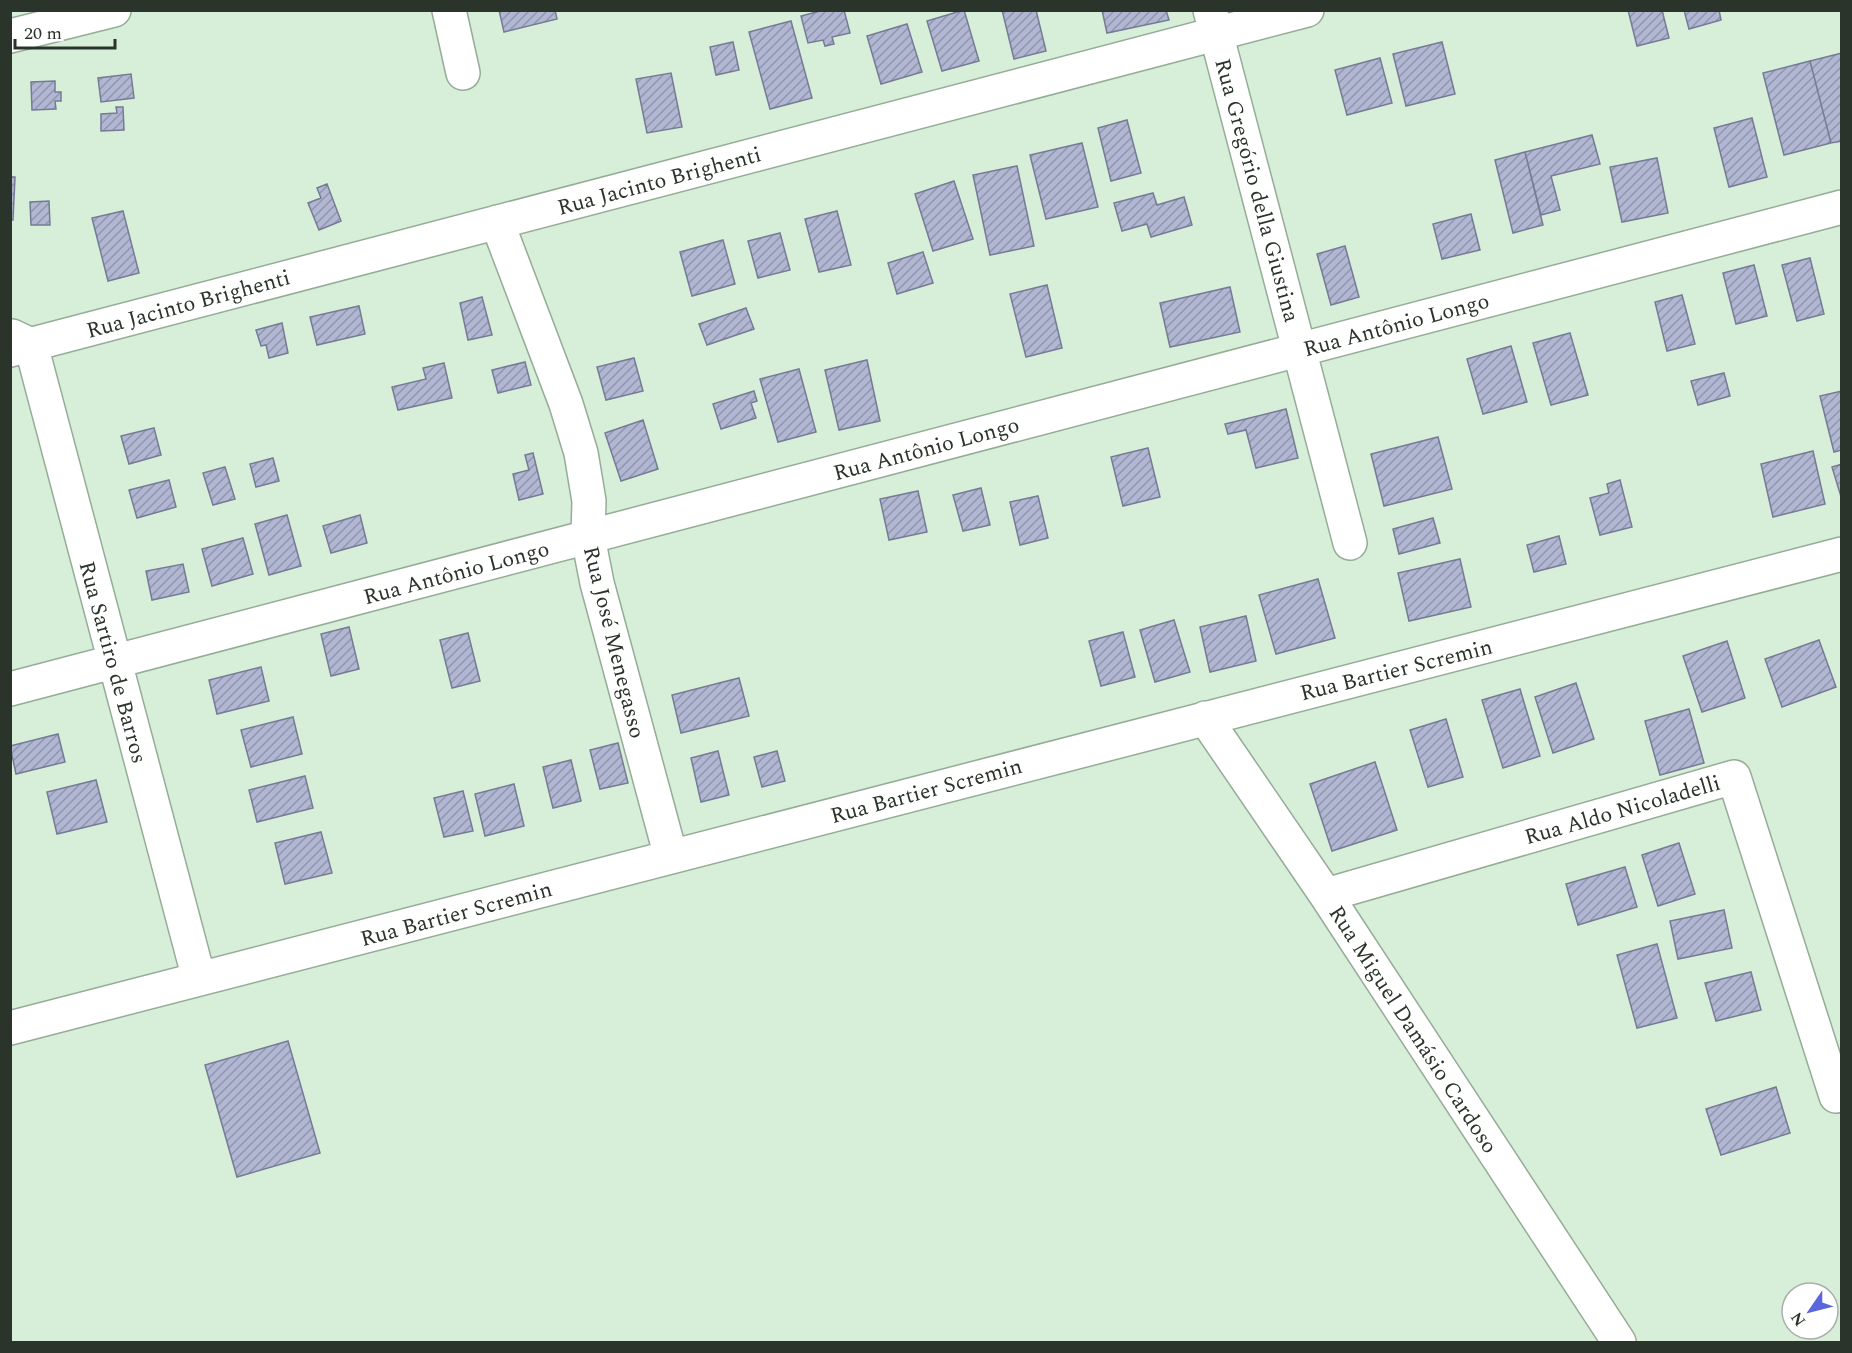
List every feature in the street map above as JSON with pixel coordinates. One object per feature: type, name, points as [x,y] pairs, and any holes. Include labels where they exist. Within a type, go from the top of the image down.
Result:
[{"type":"street","points":[[10,36],[114,10]]},
{"type":"street","points":[[449,10],[463,73]]},
{"type":"street","name":"Rua Jacinto Brighenti","points":[[17,343],[497,222],[1213,22],[1307,10]]},
{"type":"street","name":"Rua Gregório della Giustina","points":[[1213,22],[1350,543]]},
{"type":"street","name":"Rua Antônio Longo","points":[[10,689],[1842,207]]},
{"type":"street","name":"Rua José Menegasso","points":[[497,222],[566,404],[581,453],[589,501],[588,537],[597,583],[671,857]]},
{"type":"street","name":"Rua Sartiro de Barros","points":[[17,343],[114,662],[199,980]]},
{"type":"street","name":"Rua Bartier Scremin","points":[[10,1028],[1842,554]]},
{"type":"street","name":"Rua Miguel Damásio Cardoso","points":[[1205,718],[1326,895],[1619,1342]]},
{"type":"street","name":"Rua Aldo Nicoladelli","points":[[1326,895],[1734,777],[1836,1096]]},
{"type":"building","points":[[499,10],[555,10],[557,19],[504,32]]},
{"type":"building","points":[[824,10],[844,10],[850,33],[832,37],[834,44],[825,46],[823,40],[808,43],[801,16]]},
{"type":"building","points":[[964,10],[979,61],[942,71],[927,21]]},
{"type":"building","points":[[1002,10],[1036,10],[1046,51],[1014,59]]},
{"type":"building","points":[[1102,10],[1166,10],[1169,20],[1107,33]]},
{"type":"building","points":[[1628,10],[1662,10],[1669,38],[1637,46]]},
{"type":"building","points":[[1684,10],[1719,10],[1721,20],[1689,29]]},
{"type":"building","points":[[791,21],[812,98],[770,109],[749,32]]},
{"type":"building","points":[[907,24],[922,72],[881,84],[867,36]]},
{"type":"building","points":[[733,42],[739,70],[716,75],[710,47]]},
{"type":"building","points":[[1442,42],[1455,94],[1406,106],[1393,54]]},
{"type":"building","points":[[1842,53],[1842,141],[1831,143],[1810,61]]},
{"type":"building","points":[[1380,58],[1392,103],[1347,115],[1335,70]]},
{"type":"building","points":[[1810,61],[1831,143],[1784,155],[1763,73]]},
{"type":"building","points":[[671,73],[682,127],[647,133],[636,79]]},
{"type":"building","points":[[131,74],[134,98],[101,102],[98,78]]},
{"type":"building","points":[[55,81],[55,92],[61,92],[61,101],[55,101],[56,109],[32,110],[31,82]]},
{"type":"building","points":[[116,107],[123,107],[124,130],[101,131],[101,114],[117,113]]},
{"type":"building","points":[[1752,118],[1767,177],[1729,187],[1714,128]]},
{"type":"building","points":[[1127,120],[1141,173],[1111,181],[1098,128]]},
{"type":"building","points":[[1592,135],[1600,164],[1551,176],[1560,210],[1541,215],[1525,152]]},
{"type":"building","points":[[1082,143],[1098,207],[1046,219],[1030,155]]},
{"type":"building","points":[[1525,152],[1543,225],[1513,233],[1495,160]]},
{"type":"building","points":[[1657,158],[1668,213],[1622,222],[1610,167]]},
{"type":"building","points":[[1017,166],[1034,246],[990,255],[973,175]]},
{"type":"building","points":[[10,177],[15,177],[13,220],[10,220]]},
{"type":"building","points":[[954,181],[973,239],[933,251],[915,194]]},
{"type":"building","points":[[327,184],[341,221],[319,230],[308,203],[321,198],[317,188]]},
{"type":"building","points":[[1153,193],[1157,205],[1184,197],[1192,225],[1151,237],[1147,224],[1122,231],[1114,203]]},
{"type":"building","points":[[49,201],[50,225],[31,225],[30,202]]},
{"type":"building","points":[[123,211],[139,273],[108,281],[92,218]]},
{"type":"building","points":[[837,211],[851,265],[819,272],[805,219]]},
{"type":"building","points":[[1471,214],[1480,250],[1442,259],[1433,224]]},
{"type":"building","points":[[780,233],[790,270],[758,278],[748,241]]},
{"type":"building","points":[[723,240],[735,284],[692,296],[680,252]]},
{"type":"building","points":[[1345,246],[1359,297],[1331,305],[1317,254]]},
{"type":"building","points":[[923,252],[933,283],[897,294],[888,263]]},
{"type":"building","points":[[1810,258],[1824,314],[1797,321],[1782,265]]},
{"type":"building","points":[[1754,265],[1767,316],[1736,324],[1723,273]]},
{"type":"building","points":[[1047,285],[1062,348],[1026,357],[1010,294]]},
{"type":"building","points":[[1230,287],[1240,332],[1170,347],[1160,303]]},
{"type":"building","points":[[1682,295],[1695,344],[1667,351],[1655,302]]},
{"type":"building","points":[[482,297],[492,335],[468,340],[460,303]]},
{"type":"building","points":[[359,306],[365,334],[317,345],[310,317]]},
{"type":"building","points":[[746,308],[754,329],[707,345],[699,324]]},
{"type":"building","points":[[282,323],[288,353],[269,358],[266,345],[261,346],[256,330]]},
{"type":"building","points":[[1570,333],[1588,395],[1551,405],[1533,343]]},
{"type":"building","points":[[1511,346],[1527,402],[1483,414],[1467,359]]},
{"type":"building","points":[[634,358],[643,391],[606,400],[597,367]]},
{"type":"building","points":[[867,360],[880,421],[839,430],[825,370]]},
{"type":"building","points":[[525,362],[531,385],[498,393],[492,370]]},
{"type":"building","points":[[444,363],[452,398],[398,410],[392,387],[426,379],[423,368]]},
{"type":"building","points":[[799,369],[816,432],[778,442],[760,379]]},
{"type":"building","points":[[1724,373],[1730,396],[1698,405],[1691,381]]},
{"type":"building","points":[[754,391],[757,401],[751,403],[756,418],[721,429],[713,404]]},
{"type":"building","points":[[1842,391],[1842,450],[1834,452],[1820,396]]},
{"type":"building","points":[[1286,409],[1298,458],[1256,468],[1246,430],[1228,434],[1225,424]]},
{"type":"building","points":[[643,420],[658,469],[621,481],[605,433]]},
{"type":"building","points":[[154,428],[161,455],[129,464],[121,436]]},
{"type":"building","points":[[1438,437],[1452,489],[1384,506],[1371,454]]},
{"type":"building","points":[[1148,448],[1160,497],[1123,506],[1111,457]]},
{"type":"building","points":[[1813,451],[1825,504],[1773,517],[1761,464]]},
{"type":"building","points":[[533,453],[543,494],[519,500],[513,474],[529,470],[525,455]]},
{"type":"building","points":[[273,458],[279,481],[256,487],[250,464]]},
{"type":"building","points":[[1842,464],[1842,500],[1832,467]]},
{"type":"building","points":[[225,467],[235,499],[213,505],[203,473]]},
{"type":"building","points":[[169,480],[176,507],[137,518],[129,490]]},
{"type":"building","points":[[1620,480],[1632,527],[1600,535],[1590,498],[1609,493],[1607,484]]},
{"type":"building","points":[[981,488],[990,525],[963,531],[953,495]]},
{"type":"building","points":[[918,491],[927,532],[889,540],[880,499]]},
{"type":"building","points":[[1038,496],[1048,538],[1020,545],[1010,502]]},
{"type":"building","points":[[287,515],[301,566],[269,575],[255,524]]},
{"type":"building","points":[[360,515],[367,543],[331,553],[323,526]]},
{"type":"building","points":[[1433,518],[1440,543],[1399,554],[1393,529]]},
{"type":"building","points":[[1559,536],[1566,564],[1534,572],[1527,545]]},
{"type":"building","points":[[243,538],[253,574],[212,586],[202,549]]},
{"type":"building","points":[[1460,559],[1471,607],[1409,621],[1398,573]]},
{"type":"building","points":[[183,564],[189,592],[152,600],[146,571]]},
{"type":"building","points":[[1318,579],[1335,638],[1276,654],[1259,595]]},
{"type":"building","points":[[1246,616],[1256,661],[1210,672],[1200,627]]},
{"type":"building","points":[[1174,620],[1190,672],[1155,682],[1140,630]]},
{"type":"building","points":[[349,627],[359,669],[331,676],[321,634]]},
{"type":"building","points":[[1123,632],[1135,677],[1101,686],[1089,641]]},
{"type":"building","points":[[468,633],[480,681],[452,688],[440,640]]},
{"type":"building","points":[[1819,640],[1836,687],[1782,707],[1765,659]]},
{"type":"building","points":[[1727,641],[1745,698],[1702,712],[1683,656]]},
{"type":"building","points":[[261,667],[269,701],[217,714],[209,680]]},
{"type":"building","points":[[739,678],[749,716],[681,733],[672,695]]},
{"type":"building","points":[[1576,683],[1594,739],[1553,753],[1535,697]]},
{"type":"building","points":[[1520,689],[1540,756],[1503,768],[1482,700]]},
{"type":"building","points":[[1689,709],[1704,763],[1660,775],[1645,721]]},
{"type":"building","points":[[293,717],[302,754],[251,767],[241,730]]},
{"type":"building","points":[[1446,719],[1463,777],[1428,787],[1410,730]]},
{"type":"building","points":[[58,734],[65,762],[16,774],[10,746]]},
{"type":"building","points":[[618,743],[628,783],[600,789],[590,750]]},
{"type":"building","points":[[718,751],[729,795],[701,802],[691,758]]},
{"type":"building","points":[[777,751],[785,781],[762,787],[754,757]]},
{"type":"building","points":[[571,760],[581,801],[553,808],[543,767]]},
{"type":"building","points":[[1375,762],[1397,830],[1332,851],[1310,784]]},
{"type":"building","points":[[305,776],[313,808],[257,822],[249,790]]},
{"type":"building","points":[[96,780],[107,822],[57,834],[47,792]]},
{"type":"building","points":[[514,784],[524,826],[485,836],[475,794]]},
{"type":"building","points":[[463,791],[473,831],[444,837],[434,798]]},
{"type":"building","points":[[321,832],[332,873],[285,884],[275,843]]},
{"type":"building","points":[[1679,843],[1695,894],[1658,906],[1642,855]]},
{"type":"building","points":[[1625,867],[1637,907],[1578,925],[1566,884]]},
{"type":"building","points":[[1724,910],[1732,948],[1678,959],[1670,921]]},
{"type":"building","points":[[1657,944],[1677,1018],[1637,1028],[1617,955]]},
{"type":"building","points":[[1751,972],[1761,1010],[1716,1021],[1705,983]]},
{"type":"building","points":[[288,1041],[320,1153],[237,1177],[205,1065]]},
{"type":"building","points":[[1776,1087],[1790,1133],[1721,1155],[1706,1109]]}]
